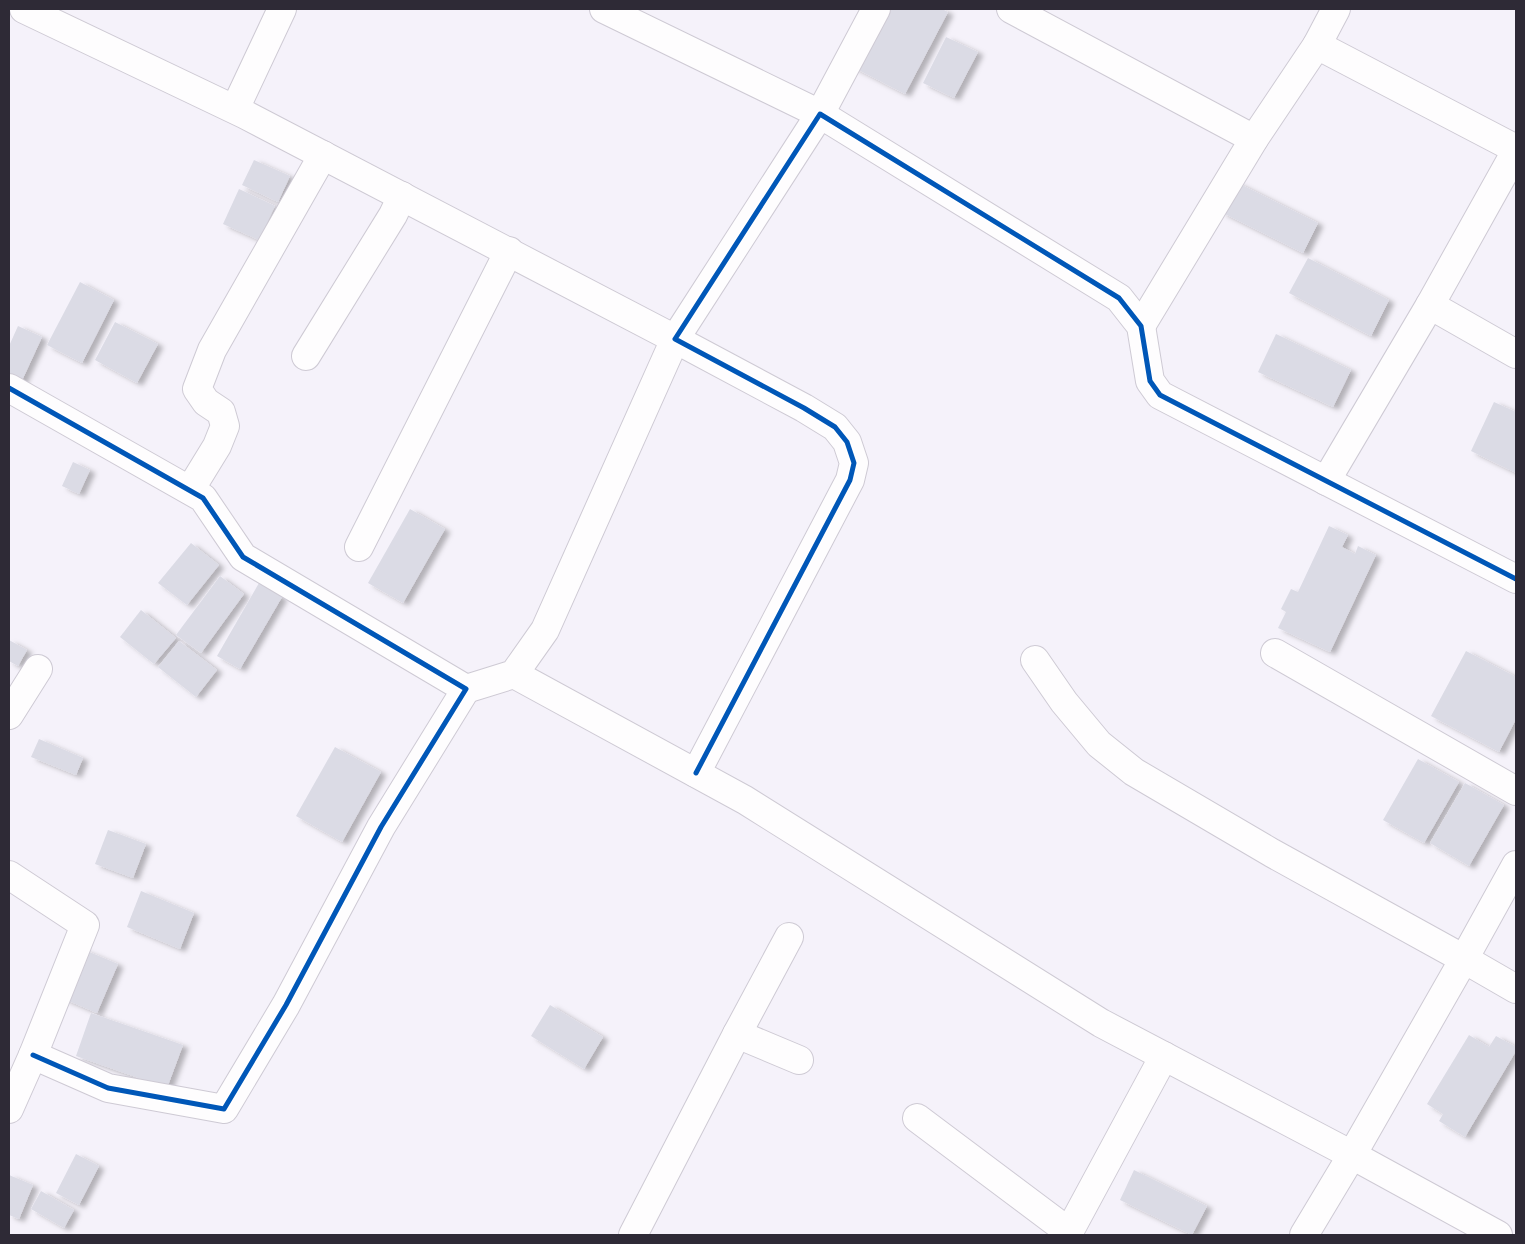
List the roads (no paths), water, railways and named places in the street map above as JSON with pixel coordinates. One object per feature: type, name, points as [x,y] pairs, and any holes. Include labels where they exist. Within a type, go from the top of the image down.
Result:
[{"type":"street","points":[[24,9],[235,110],[324,155],[804,408],[835,427],[848,442],[854,463],[850,480],[696,773]]},
{"type":"street","points":[[235,110],[282,9]]},
{"type":"street","points":[[604,9],[820,114],[1119,298],[1141,326],[1150,381],[1160,395],[1516,579]]},
{"type":"street","points":[[33,1055],[108,1088],[224,1108],[286,1005],[381,827],[466,689],[514,674],[545,630],[675,340],[820,114],[876,9]]},
{"type":"street","points":[[1011,9],[1254,139]]},
{"type":"street","points":[[1141,326],[1254,139],[1317,45],[1336,9]]},
{"type":"street","points":[[1317,45],[1516,150],[1430,305],[1326,481]]},
{"type":"street","points":[[190,490],[217,446],[225,426],[221,412],[206,402],[196,389],[202,371],[212,350],[324,155]]},
{"type":"street","points":[[306,356],[393,215],[402,196]]},
{"type":"street","points":[[359,547],[509,251]]},
{"type":"street","points":[[1430,305],[1516,354]]},
{"type":"street","points":[[9,388],[203,498],[243,557],[466,689]]},
{"type":"street","points":[[1275,653],[1516,791]]},
{"type":"street","points":[[1035,660],[1064,702],[1099,744],[1134,772],[1272,854],[1516,989]]},
{"type":"street","points":[[9,715],[38,669]]},
{"type":"street","points":[[514,674],[745,800],[1101,1023],[1352,1155],[1498,1235]]},
{"type":"street","points":[[1304,1235],[1352,1155],[1516,865]]},
{"type":"street","points":[[9,875],[85,925],[33,1055],[9,1109]]},
{"type":"street","points":[[633,1235],[789,937]]},
{"type":"street","points":[[737,1034],[800,1060]]},
{"type":"street","points":[[917,1118],[1069,1232],[1164,1056]]}]
